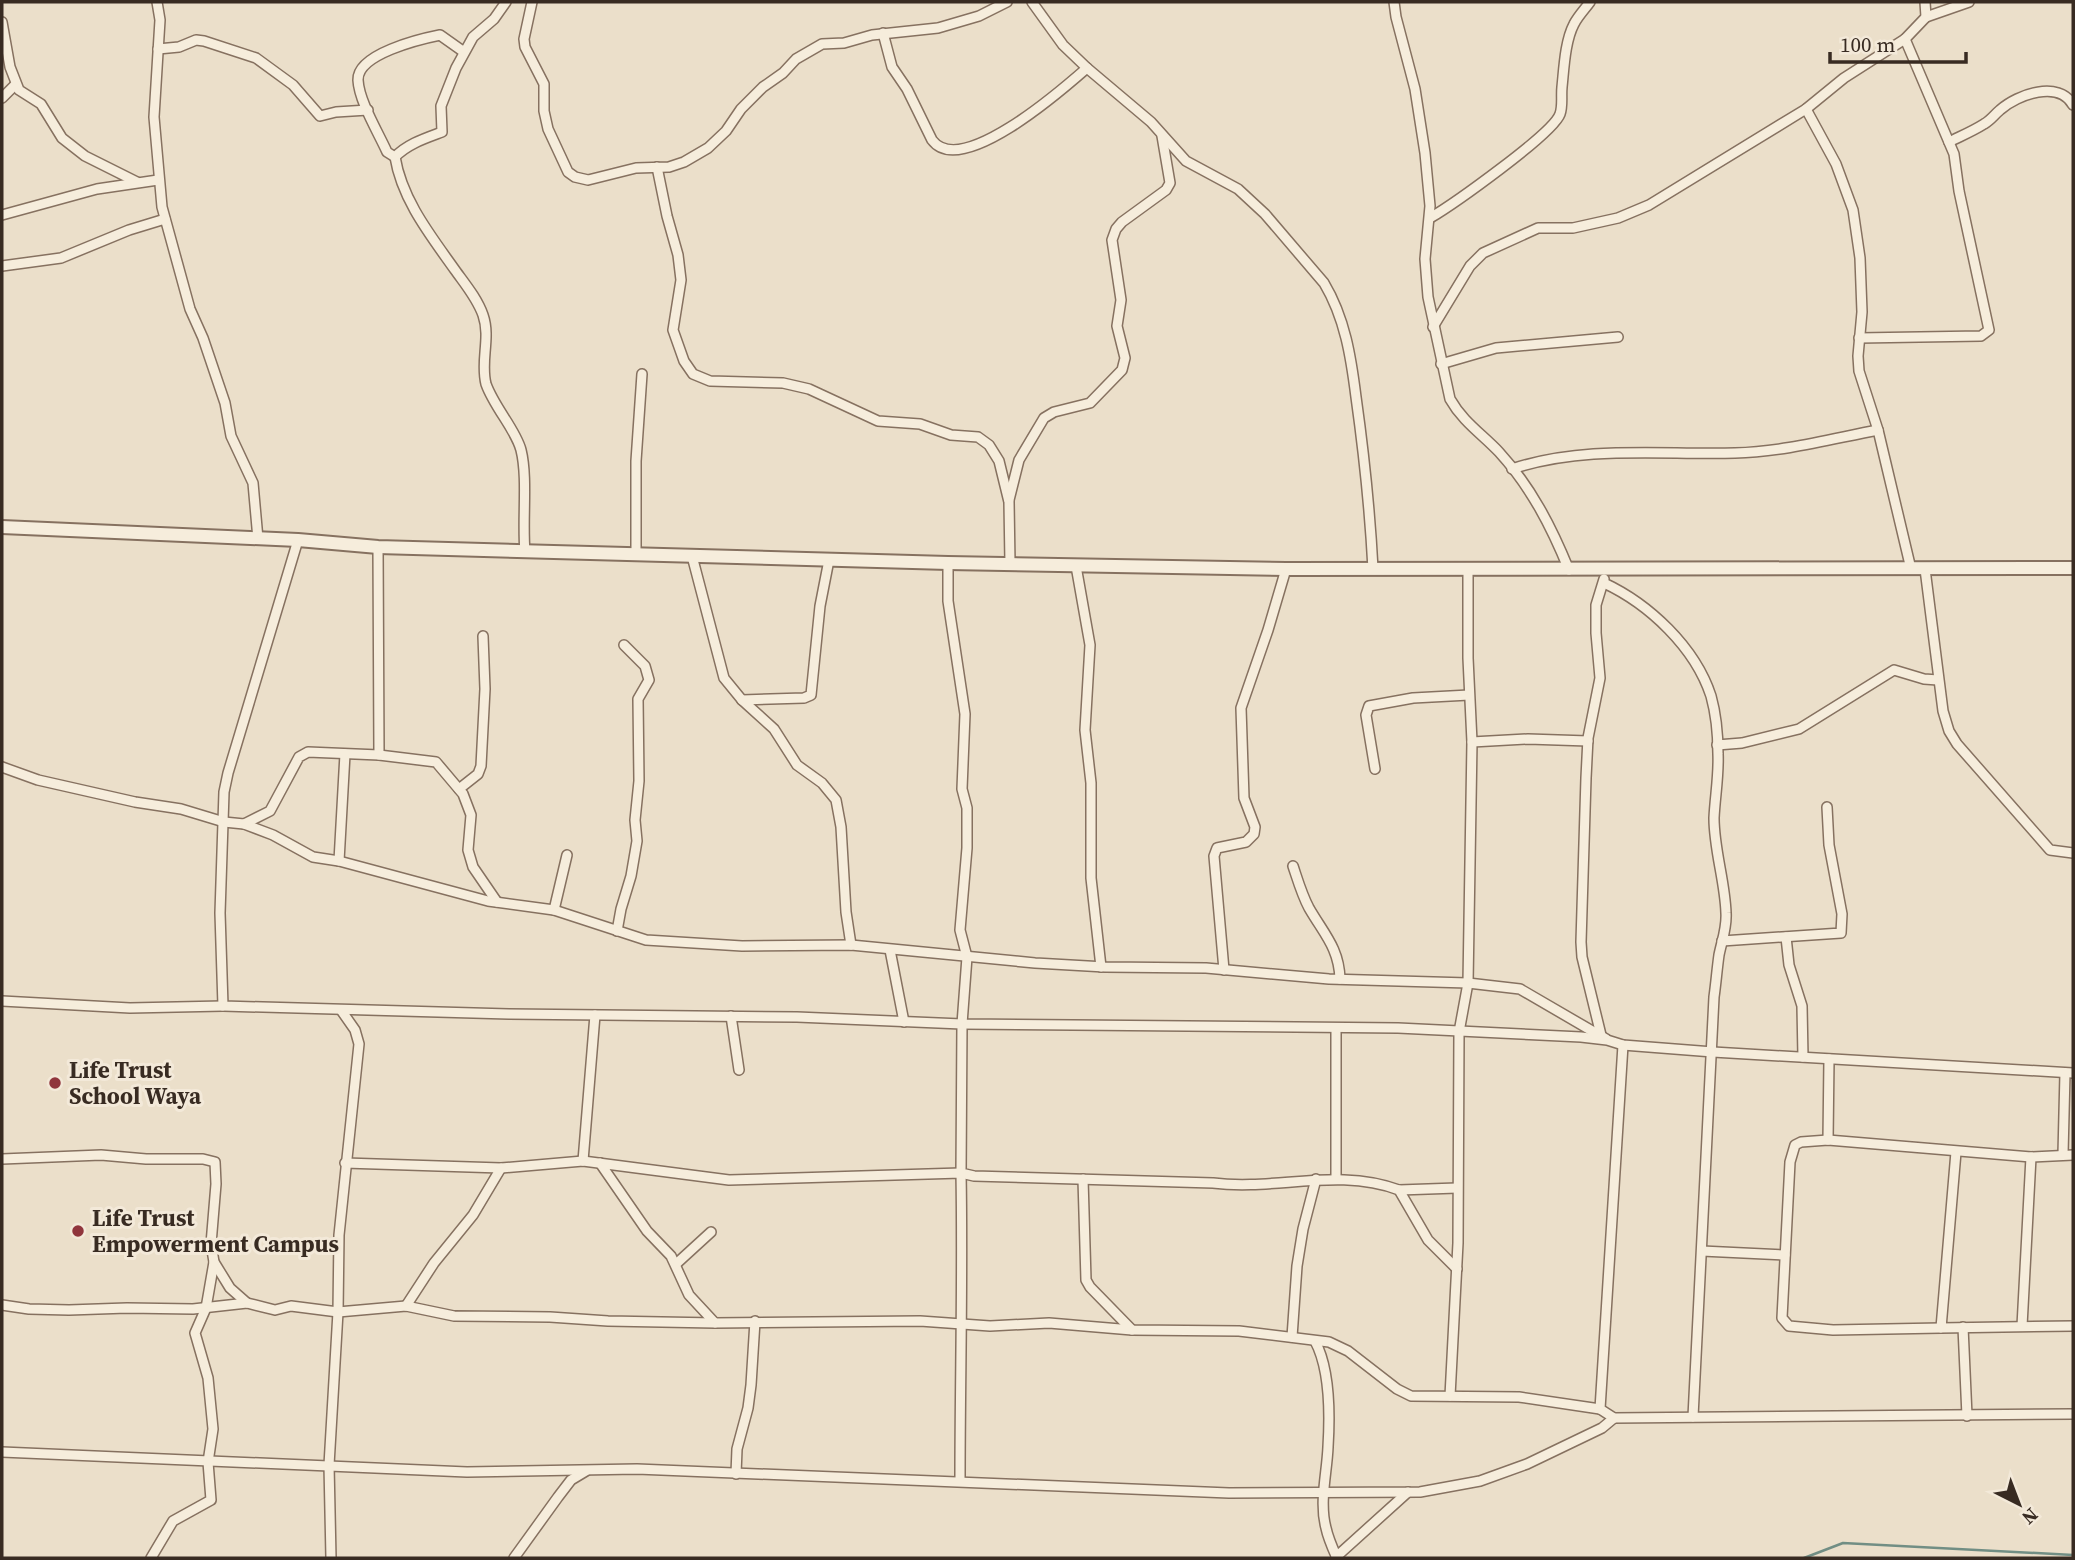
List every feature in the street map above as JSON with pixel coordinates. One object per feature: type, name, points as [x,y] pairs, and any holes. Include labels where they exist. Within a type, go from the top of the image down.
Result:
[{"type":"street","points":[[157,2],[160,20],[154,117],[158,180],[165,219],[190,309],[225,403],[231,436],[253,483],[258,539]]},
{"type":"street","points":[[395,157],[400,151],[442,132],[442,106],[447,87],[464,52],[473,37],[494,19],[506,2]]},
{"type":"street","points":[[532,2],[524,33],[525,47],[544,84],[544,111],[548,129],[568,172],[588,180],[636,168],[669,167],[684,162],[708,148],[726,131],[741,109],[763,87],[783,73],[796,59],[822,44],[844,43],[883,33],[938,28],[979,16],[1007,2]]},
{"type":"street","points":[[1032,2],[1063,45],[1162,134],[1186,161],[1238,189],[1265,214],[1324,284],[1351,352],[1366,457],[1373,569]]},
{"type":"street","points":[[1394,2],[1415,89],[1425,153],[1430,218],[1426,259],[1433,327],[1450,399],[1458,413],[1498,451],[1532,495],[1552,527],[1569,570]]},
{"type":"street","points":[[1430,218],[1506,164],[1552,127],[1562,110],[1561,90],[1570,32],[1590,2]]},
{"type":"street","points":[[1925,2],[1926,17]]},
{"type":"street","points":[[1433,327],[1471,266],[1483,253],[1538,228],[1573,228],[1618,218],[1649,205],[1806,109],[1852,72],[1905,38],[1926,17],[1969,2]]},
{"type":"street","points":[[2,22],[15,85],[19,90],[41,103],[56,131],[71,146],[95,162],[137,182]]},
{"type":"street","points":[[883,33],[892,67],[932,140],[942,149],[958,148],[995,138],[1049,100],[1087,68]]},
{"type":"street","points":[[464,52],[440,35],[416,40],[366,62],[358,77],[360,92],[387,152],[395,157],[415,212],[473,295],[483,314],[487,335],[484,354],[486,382],[498,410],[521,449],[525,552]]},
{"type":"street","points":[[1859,338],[1981,336],[1989,330],[1959,191],[1956,162],[1905,38]]},
{"type":"street","points":[[158,49],[178,47],[197,40],[204,41],[256,58],[293,85],[320,116],[368,110]]},
{"type":"street","points":[[2,98],[15,85]]},
{"type":"street","points":[[1949,142],[1984,124],[2011,103],[2038,91],[2054,91],[2064,95],[2073,105]]},
{"type":"street","points":[[1806,109],[1836,164],[1853,210],[1860,258],[1862,312],[1859,372],[1878,430],[1911,569]]},
{"type":"street","points":[[1009,502],[1019,460],[1044,418],[1054,412],[1090,403],[1122,370],[1125,358],[1117,326],[1121,299],[1112,240],[1122,222],[1166,190],[1170,183],[1162,134]]},
{"type":"street","points":[[657,167],[678,255],[681,280],[673,330],[684,361],[693,374],[710,381],[783,383],[809,389],[878,421],[920,424],[951,435],[978,437],[989,446],[999,461],[1009,502],[1010,563]]},
{"type":"street","points":[[2,215],[78,194],[158,180]]},
{"type":"street","points":[[2,266],[61,258],[129,230],[165,219]]},
{"type":"street","points":[[1441,364],[1496,348],[1618,337]]},
{"type":"street","points":[[636,555],[636,461],[642,374]]},
{"type":"street","points":[[1512,469],[1540,459],[1559,456],[1609,453],[1737,453],[1768,450],[1878,430]]},
{"type":"street","points":[[2,527],[298,540],[378,547],[1076,566],[1468,568],[1569,570],[1604,576],[2073,568]]},
{"type":"street","points":[[223,1006],[219,913],[224,792],[298,540]]},
{"type":"street","points":[[378,547],[379,755]]},
{"type":"street","points":[[692,556],[724,678],[742,701],[774,729],[797,765],[822,783],[836,800],[841,827],[846,912],[851,945]]},
{"type":"street","points":[[742,701],[804,698],[811,695],[820,606],[829,560]]},
{"type":"street","points":[[948,563],[948,601],[965,713],[962,789],[967,807],[967,848],[960,930],[967,957],[962,1024],[960,1481]]},
{"type":"street","points":[[1076,566],[1090,645],[1085,730],[1091,783],[1091,878],[1101,967]]},
{"type":"street","points":[[1450,1396],[1457,1269],[1459,1032],[1468,983],[1472,742],[1468,568]]},
{"type":"street","points":[[1224,970],[1214,856],[1217,848],[1246,842],[1254,834],[1255,827],[1244,798],[1241,708],[1286,569]]},
{"type":"street","points":[[1925,569],[1938,680],[1949,731],[1956,744],[2050,850],[2073,853]]},
{"type":"street","points":[[1604,576],[1596,605],[1600,678],[1588,741],[1581,942],[1582,957],[1604,1037]]},
{"type":"street","points":[[1604,576],[1631,596],[1676,637],[1691,659],[1711,696],[1717,745],[1714,818],[1726,931],[1714,997],[1693,1417]]},
{"type":"street","points":[[459,789],[478,774],[481,766],[485,689],[483,636]]},
{"type":"street","points":[[617,931],[637,842],[635,820],[639,780],[638,699],[649,680],[645,666],[624,645]]},
{"type":"street","points":[[1717,745],[1761,739],[1799,729],[1894,670],[1924,679],[1938,680]]},
{"type":"street","points":[[1375,769],[1366,715],[1369,706],[1413,698],[1469,695]]},
{"type":"street","points":[[1472,742],[1528,739],[1588,741]]},
{"type":"street","points":[[244,824],[270,811],[303,754],[379,755],[436,762],[459,789],[471,815],[468,850],[473,867],[497,902]]},
{"type":"street","points":[[339,860],[345,754]]},
{"type":"street","points":[[2,766],[38,780],[135,802],[181,809],[224,822],[244,824],[272,835],[313,857],[339,860],[388,876],[497,902],[554,910],[646,940],[742,946],[851,945],[1101,967],[1224,970],[1340,979],[1468,983],[1520,989],[1623,1045],[2069,1073],[2063,1154]]},
{"type":"street","points":[[1722,942],[1841,933],[1842,914],[1829,845],[1827,807]]},
{"type":"street","points":[[554,910],[567,855]]},
{"type":"street","points":[[1293,866],[1307,905],[1332,943],[1340,966],[1340,979]]},
{"type":"street","points":[[1786,937],[1788,965],[1802,1006],[1804,1057]]},
{"type":"street","points":[[890,950],[904,1022]]},
{"type":"street","points":[[2,1001],[130,1008],[223,1006],[731,1016],[962,1024],[1398,1028],[1604,1037]]},
{"type":"street","points":[[331,1558],[330,1465],[339,1235],[359,1044],[355,1030],[341,1010]]},
{"type":"street","points":[[583,1161],[596,1015]]},
{"type":"street","points":[[731,1016],[740,1070]]},
{"type":"street","points":[[1336,1028],[1336,1178]]},
{"type":"street","points":[[1600,1409],[1623,1045]]},
{"type":"street","points":[[1828,1140],[1829,1059]]},
{"type":"street","points":[[2073,1155],[2031,1157],[1828,1140],[1795,1145],[1792,1153],[1782,1318],[1789,1326],[1833,1330],[2073,1326]]},
{"type":"street","points":[[1941,1328],[1956,1152]]},
{"type":"street","points":[[2,1159],[102,1155],[146,1159],[203,1159],[215,1162],[211,1244],[214,1262],[206,1308],[195,1333],[208,1378],[213,1429],[208,1462],[211,1500],[173,1521],[151,1558]]},
{"type":"street","points":[[2022,1326],[2031,1157]]},
{"type":"street","points":[[345,1163],[501,1168],[583,1161],[729,1180],[961,1173],[974,1176],[1213,1183],[1235,1186],[1336,1178],[1399,1189],[1457,1188]]},
{"type":"street","points":[[600,1163],[647,1231],[676,1264],[689,1295],[715,1323]]},
{"type":"street","points":[[406,1306],[434,1263],[467,1223],[501,1168]]},
{"type":"street","points":[[1083,1179],[1086,1280],[1132,1330]]},
{"type":"street","points":[[1292,1337],[1297,1266],[1303,1229],[1317,1179]]},
{"type":"street","points":[[1399,1189],[1428,1240],[1457,1269]]},
{"type":"street","points":[[676,1264],[711,1232]]},
{"type":"street","points":[[1702,1251],[1785,1255]]},
{"type":"street","points":[[214,1262],[230,1288],[247,1303]]},
{"type":"street","points":[[2,1305],[59,1310],[206,1308],[247,1303],[275,1310],[291,1306],[338,1312],[406,1306],[454,1316],[715,1323],[960,1323],[990,1326],[1049,1323],[1132,1330],[1239,1331],[1329,1342],[1348,1351],[1405,1394],[1519,1397],[1600,1409],[1615,1418],[2073,1414]]},
{"type":"street","points":[[736,1474],[737,1449],[751,1385],[755,1321]]},
{"type":"street","points":[[1964,1328],[1967,1416]]},
{"type":"street","points":[[1315,1341],[1324,1358],[1326,1379],[1328,1446],[1323,1492],[1325,1526],[1337,1558],[1408,1492]]},
{"type":"street","points":[[2,1452],[467,1472],[637,1469],[1229,1493],[1408,1492],[1492,1477],[1527,1464],[1602,1428],[1615,1418]]},
{"type":"street","points":[[513,1558],[571,1480],[587,1470]]},
{"type":"waterway","points":[[1804,1558],[1843,1543],[2073,1555]]},
{"type":"place","name":"Life Trust School Waya","points":[[55,1083]]},
{"type":"place","name":"Life Trust Empowerment Campus","points":[[78,1231]]}]
